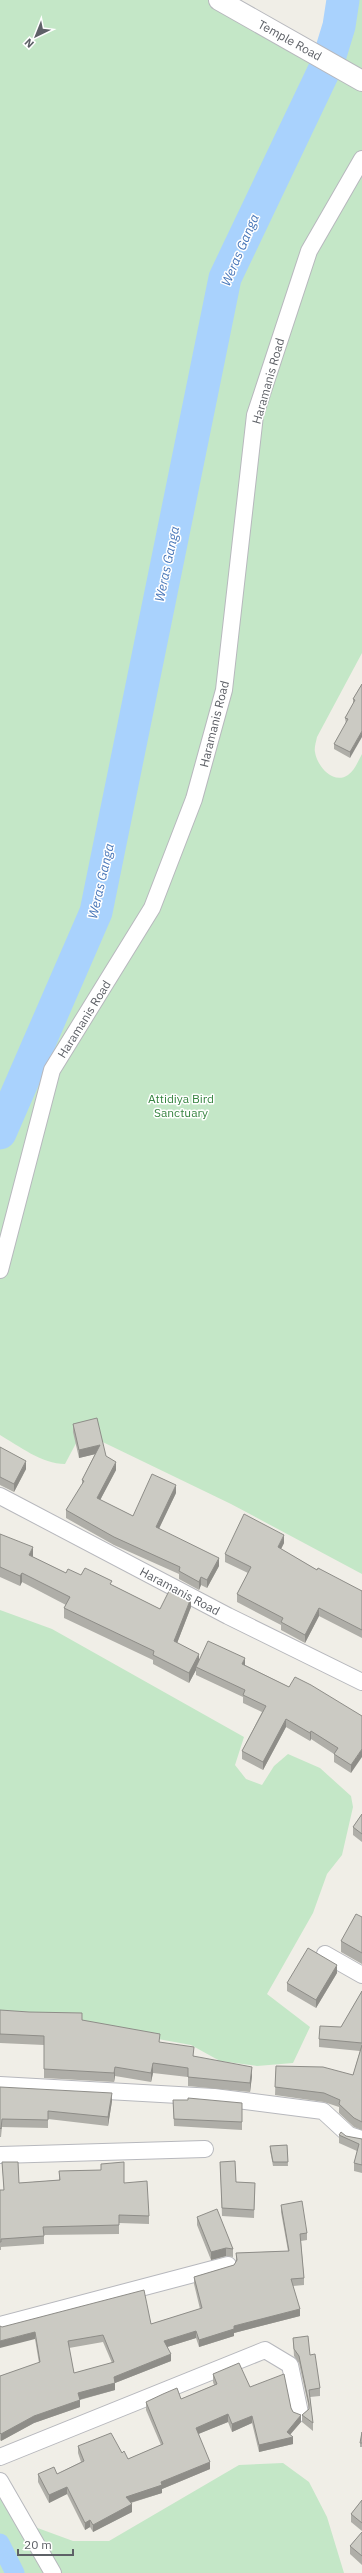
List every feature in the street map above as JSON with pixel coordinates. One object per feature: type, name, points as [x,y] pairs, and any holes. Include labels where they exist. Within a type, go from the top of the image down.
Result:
[{"type":"street","name":"Temple Road","points":[[219,0],[362,81]]},
{"type":"street","name":"Haramanis Road","points":[[0,1270],[52,1070],[152,908],[194,799],[224,690],[255,415],[309,251],[362,159]]},
{"type":"street","name":"Haramanis Road","points":[[0,1496],[228,1616],[362,1682]]},
{"type":"street","points":[[325,1954],[362,1975]]},
{"type":"street","points":[[0,2085],[214,2097],[323,2111],[349,2135],[362,2139]]},
{"type":"street","points":[[0,2155],[205,2149]]},
{"type":"street","points":[[0,2325],[228,2265]]},
{"type":"street","points":[[0,2457],[265,2350],[290,2365],[300,2413]]},
{"type":"street","points":[[0,2481],[53,2573]]},
{"type":"green space","name":"Attidiya Bird Sanctuary","points":[[0,0],[219,0],[328,61],[339,26],[343,0],[362,0],[362,653],[317,737],[315,752],[322,768],[331,776],[337,778],[348,775],[362,754],[362,1574],[231,1504],[82,1432],[65,1464],[39,1458],[0,1435]]},
{"type":"green space","points":[[0,1610],[52,1629],[244,1737],[235,1765],[246,1779],[262,1785],[274,1766],[288,1754],[320,1768],[351,1796],[353,1807],[342,1855],[327,1874],[313,1913],[267,1994],[310,2027],[293,2063],[257,2066],[220,2061],[191,2045],[0,2012]]},
{"type":"green space","points":[[283,2463],[309,2482],[327,2517],[344,2573],[0,2573],[0,2481],[24,2523],[73,2541],[109,2541],[239,2465]]},
{"type":"building","points":[[362,684],[362,731],[350,752],[334,744],[348,719],[345,718],[355,700],[353,699]]},
{"type":"building","points":[[97,1418],[106,1456],[116,1462],[97,1498],[133,1516],[152,1474],[176,1485],[156,1527],[219,1558],[207,1580],[201,1577],[199,1582],[179,1571],[180,1567],[114,1537],[66,1510],[84,1481],[82,1480],[100,1445],[79,1450],[73,1424]]},
{"type":"building","points":[[0,1447],[26,1461],[14,1484],[0,1477]]},
{"type":"building","points":[[244,1514],[284,1535],[278,1547],[317,1570],[318,1568],[362,1591],[362,1630],[319,1608],[305,1635],[281,1622],[283,1618],[237,1594],[251,1567],[225,1554]]},
{"type":"building","points":[[0,1534],[33,1547],[29,1555],[66,1573],[68,1569],[81,1575],[85,1568],[112,1581],[110,1584],[160,1609],[171,1587],[191,1598],[174,1641],[199,1654],[189,1673],[153,1655],[154,1651],[64,1608],[70,1597],[22,1573],[20,1576],[0,1567]]},
{"type":"building","points":[[208,1641],[245,1658],[242,1664],[289,1687],[295,1677],[362,1716],[362,1749],[351,1765],[334,1754],[338,1748],[311,1731],[310,1733],[286,1719],[263,1762],[242,1751],[266,1706],[243,1695],[245,1690],[196,1667]]},
{"type":"building","points":[[362,1814],[362,1834],[353,1827]]},
{"type":"building","points":[[356,1914],[362,1917],[362,1953],[341,1941]]},
{"type":"building","points":[[308,1948],[337,1965],[316,2000],[287,1983]]},
{"type":"building","points":[[362,1991],[362,2043],[319,2039],[320,2026],[341,2027]]},
{"type":"building","points":[[0,2010],[82,2013],[82,2020],[160,2034],[159,2042],[194,2047],[193,2056],[252,2067],[250,2083],[188,2077],[188,2068],[153,2063],[151,2073],[115,2067],[114,2073],[44,2069],[44,2036],[0,2034]]},
{"type":"building","points":[[362,2045],[362,2122],[354,2118],[339,2104],[340,2100],[324,2093],[275,2087],[276,2066],[323,2067],[353,2075]]},
{"type":"building","points":[[0,2087],[112,2093],[108,2117],[48,2111],[48,2120],[2,2119],[1,2129]]},
{"type":"building","points":[[188,2098],[242,2103],[242,2122],[174,2119],[173,2100],[188,2100]]},
{"type":"building","points":[[341,2132],[346,2136],[362,2139],[362,2165],[354,2163],[359,2144],[339,2135]]},
{"type":"building","points":[[287,2145],[288,2162],[273,2162],[270,2146]]},
{"type":"building","points":[[235,2161],[236,2182],[255,2183],[254,2210],[222,2208],[220,2162]]},
{"type":"building","points":[[2,2162],[18,2162],[19,2183],[60,2180],[59,2171],[101,2170],[101,2164],[124,2162],[124,2183],[147,2181],[149,2216],[119,2215],[119,2225],[43,2227],[44,2236],[1,2239],[0,2242],[0,2190],[4,2190]]},
{"type":"building","points":[[302,2201],[307,2233],[300,2234],[304,2278],[291,2279],[300,2309],[234,2326],[234,2329],[199,2340],[196,2331],[164,2341],[171,2354],[114,2377],[115,2383],[78,2393],[80,2400],[34,2416],[1,2434],[0,2433],[0,2376],[40,2362],[35,2332],[0,2341],[0,2326],[2,2327],[144,2290],[151,2324],[202,2308],[194,2277],[234,2265],[237,2260],[236,2253],[289,2251],[281,2205]],"holes":[[[103,2335],[114,2362],[74,2373],[68,2341]]]},
{"type":"building","points":[[217,2209],[233,2249],[226,2248],[211,2252],[197,2217]]},
{"type":"building","points":[[308,2336],[310,2355],[315,2354],[320,2388],[309,2390],[313,2423],[302,2415],[309,2409],[309,2404],[299,2356],[294,2349],[293,2338]]},
{"type":"building","points":[[239,2363],[250,2387],[284,2374],[291,2408],[293,2412],[301,2415],[287,2432],[293,2437],[259,2445],[252,2416],[232,2424],[228,2414],[196,2428],[210,2462],[161,2482],[162,2485],[126,2497],[132,2504],[93,2525],[90,2520],[85,2523],[67,2487],[49,2495],[38,2474],[54,2467],[57,2474],[84,2461],[78,2446],[111,2433],[122,2453],[124,2451],[128,2459],[163,2444],[146,2402],[177,2388],[181,2399],[217,2384],[213,2374]]},
{"type":"building","points":[[362,2432],[362,2443],[360,2443]]},
{"type":"building","points":[[362,2500],[362,2523],[351,2514]]},
{"type":"building","points":[[362,2532],[362,2556],[350,2546]]},
{"type":"waterway","name":"Weras Ganga","points":[[0,1133],[96,912],[225,278],[328,62],[339,26],[343,0]]},
{"type":"waterway","points":[[0,2543],[15,2573]]}]
